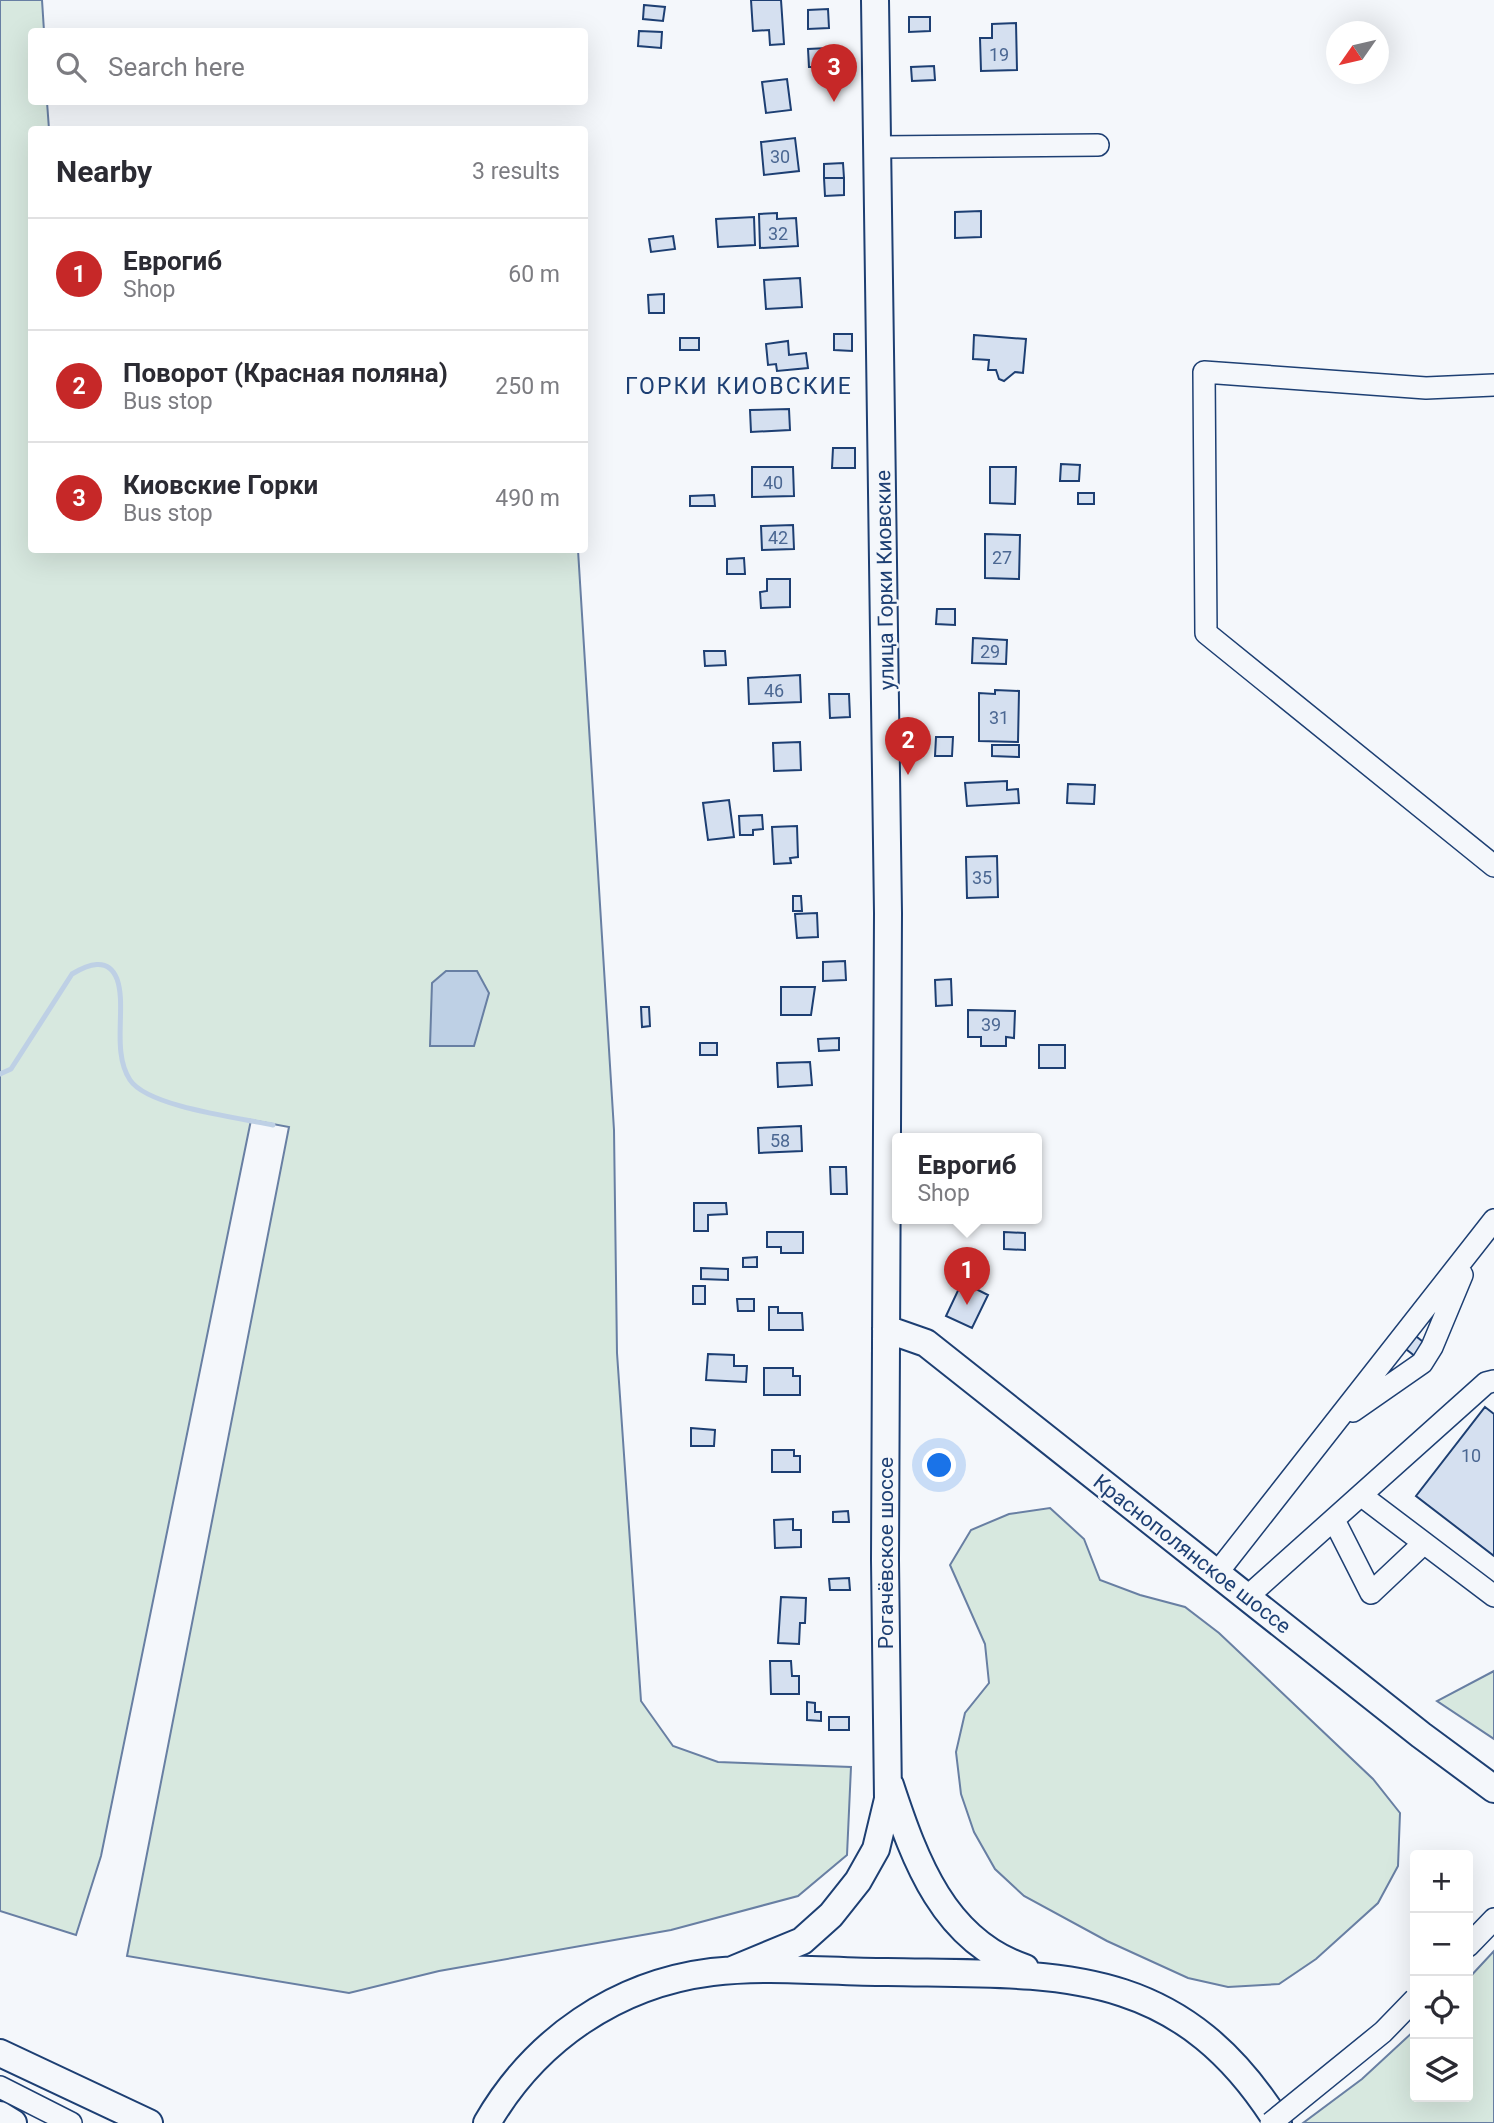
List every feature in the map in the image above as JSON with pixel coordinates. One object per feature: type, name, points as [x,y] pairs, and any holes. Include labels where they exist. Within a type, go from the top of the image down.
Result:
[{"type":"main road","name":"улица Горки Киовские","points":[[875,0],[888,913],[886,1329]]},
{"type":"main road","name":"Краснополянское шоссе","points":[[886,1329],[926,1343],[1494,1788]]},
{"type":"main road","name":"Рогачёвское шоссе","points":[[732,1970],[802,1941],[831,1915],[858,1881],[876,1849],[888,1799],[886,1329]]},
{"type":"main road","name":"Рогачёвское шоссе","points":[[887,1777],[909,1843],[950,1917],[974,1941],[1001,1960],[1045,1975],[1111,1988],[1182,2021],[1212,2044],[1247,2078],[1278,2123]]},
{"type":"main road","name":"Рогачёвское шоссе","points":[[488,2117],[527,2067],[554,2040],[602,2007],[656,1984],[732,1970],[1045,1975]]},
{"type":"main road","points":[[0,2053],[149,2123]]},
{"type":"main road","points":[[0,2115],[13,2123]]},
{"type":"street","points":[[879,147],[1098,145]]},
{"type":"street","points":[[1494,385],[1426,388],[1203,372],[1206,634],[1494,866]]},
{"type":"street","points":[[1217,1573],[1494,1220]]},
{"type":"street","points":[[1335,1423],[1422,1363],[1480,1238]]},
{"type":"street","points":[[1247,1597],[1486,1383],[1494,1381]]},
{"type":"street","points":[[1362,1496],[1494,1596]]},
{"type":"street","points":[[1334,1520],[1371,1593],[1424,1542]]},
{"type":"street","points":[[1473,1940],[1494,1919]]},
{"type":"street","points":[[1270,2123],[1383,2032],[1410,2004]]},
{"type":"street","points":[[1,2087],[71,2123]]},
{"type":"shaded area","points":[[0,0],[42,0],[44,28],[28,28],[28,105],[47,105],[49,126],[28,126],[28,553],[578,553],[614,1130],[617,1353],[641,1701],[673,1746],[718,1762],[851,1767],[847,1855],[798,1896],[671,1930],[439,1971],[349,1993],[127,1956],[289,1127],[251,1120],[101,1856],[76,1935],[0,1911]]},
{"type":"shaded area","points":[[1050,1508],[1084,1539],[1100,1580],[1140,1595],[1185,1607],[1219,1633],[1373,1779],[1400,1813],[1398,1866],[1378,1903],[1316,1959],[1279,1984],[1228,1987],[1188,1978],[1107,1941],[1024,1896],[995,1869],[974,1832],[961,1794],[956,1752],[965,1713],[989,1683],[985,1644],[950,1565],[971,1530],[1009,1514]]},
{"type":"shaded area","points":[[1494,1671],[1494,1739],[1437,1701]]},
{"type":"shaded area","points":[[1494,1951],[1494,2123],[1303,2123],[1362,2079],[1410,2035],[1410,2102],[1473,2102],[1473,1974]]},
{"type":"water","points":[[446,971],[477,971],[489,993],[474,1046],[430,1046],[432,983]]},
{"type":"building","points":[[751,0],[781,0],[784,44],[770,45],[769,30],[753,31]]},
{"type":"building","points":[[644,5],[665,7],[663,21],[643,19]]},
{"type":"building","points":[[828,9],[829,28],[808,29],[808,10]]},
{"type":"building","points":[[909,17],[930,17],[930,31],[909,32]]},
{"type":"building","points":[[1016,23],[1017,70],[981,71],[980,38],[992,38],[992,24]]},
{"type":"building","points":[[639,31],[662,32],[661,48],[638,46]]},
{"type":"building","points":[[828,48],[829,67],[809,67],[808,49]]},
{"type":"building","points":[[934,66],[935,80],[912,81],[911,67]]},
{"type":"building","points":[[787,79],[791,110],[766,113],[762,82]]},
{"type":"building","points":[[795,138],[799,171],[764,175],[761,142]]},
{"type":"building","points":[[843,163],[844,178],[824,178],[824,164]]},
{"type":"building","points":[[824,178],[844,178],[844,195],[825,196]]},
{"type":"building","points":[[981,211],[981,237],[955,238],[955,212]]},
{"type":"building","points":[[777,213],[777,219],[796,218],[798,246],[760,248],[759,214]]},
{"type":"building","points":[[754,217],[755,245],[718,247],[716,219]]},
{"type":"building","points":[[673,236],[675,249],[651,252],[649,239]]},
{"type":"building","points":[[800,278],[802,307],[766,309],[764,280]]},
{"type":"building","points":[[664,294],[664,313],[649,313],[648,295]]},
{"type":"building","points":[[834,334],[852,334],[852,351],[834,350]]},
{"type":"building","points":[[974,335],[1026,339],[1023,373],[1015,372],[1004,381],[999,379],[996,370],[988,370],[989,360],[973,359]]},
{"type":"building","points":[[680,338],[699,338],[699,350],[680,350]]},
{"type":"building","points":[[788,341],[789,355],[806,353],[808,368],[777,371],[776,364],[768,365],[766,344]]},
{"type":"building","points":[[789,409],[790,430],[751,432],[750,410]]},
{"type":"building","points":[[833,448],[855,448],[855,468],[832,468]]},
{"type":"building","points":[[1061,464],[1080,465],[1079,481],[1060,481]]},
{"type":"building","points":[[752,467],[793,467],[794,496],[752,497]]},
{"type":"building","points":[[990,467],[1016,467],[1015,504],[990,503]]},
{"type":"building","points":[[1078,493],[1094,493],[1094,504],[1078,504]]},
{"type":"building","points":[[714,495],[715,506],[690,506],[690,496]]},
{"type":"building","points":[[793,525],[794,549],[762,550],[761,526]]},
{"type":"building","points":[[985,534],[1020,535],[1019,579],[985,578]]},
{"type":"building","points":[[744,558],[745,574],[727,574],[727,559]]},
{"type":"building","points":[[767,579],[790,579],[790,607],[761,608],[760,592],[767,591]]},
{"type":"building","points":[[937,609],[955,609],[955,625],[936,624]]},
{"type":"building","points":[[973,638],[1007,640],[1006,664],[972,663]]},
{"type":"building","points":[[704,651],[725,651],[726,665],[705,666]]},
{"type":"building","points":[[800,675],[801,702],[749,704],[748,678]]},
{"type":"building","points":[[995,690],[1019,691],[1018,742],[979,741],[979,693],[995,694]]},
{"type":"building","points":[[829,694],[849,694],[850,717],[830,718]]},
{"type":"building","points":[[936,737],[953,737],[952,756],[935,756]]},
{"type":"building","points":[[800,742],[801,770],[774,771],[773,743]]},
{"type":"building","points":[[992,745],[1019,745],[1019,757],[992,756]]},
{"type":"building","points":[[1007,781],[1007,790],[1018,789],[1019,803],[967,806],[965,783]]},
{"type":"building","points":[[1068,784],[1095,785],[1094,804],[1067,803]]},
{"type":"building","points":[[729,800],[734,837],[708,840],[703,803]]},
{"type":"building","points":[[762,815],[763,829],[753,830],[753,835],[740,835],[739,816]]},
{"type":"building","points":[[797,826],[798,857],[790,858],[791,863],[774,864],[772,827]]},
{"type":"building","points":[[997,856],[998,897],[967,898],[966,857]]},
{"type":"building","points":[[793,896],[801,896],[802,911],[793,911]]},
{"type":"building","points":[[817,913],[818,937],[797,938],[795,914]]},
{"type":"building","points":[[845,961],[846,980],[823,981],[823,962]]},
{"type":"building","points":[[951,979],[952,1005],[936,1006],[935,980]]},
{"type":"building","points":[[781,987],[815,987],[811,1015],[781,1015]]},
{"type":"building","points":[[641,1007],[649,1007],[650,1026],[642,1027]]},
{"type":"building","points":[[968,1010],[1015,1011],[1014,1038],[1006,1037],[1006,1046],[981,1046],[981,1037],[968,1037]]},
{"type":"building","points":[[839,1038],[839,1050],[819,1051],[818,1039]]},
{"type":"building","points":[[700,1043],[717,1043],[717,1055],[700,1055]]},
{"type":"building","points":[[1039,1045],[1065,1045],[1065,1068],[1039,1068]]},
{"type":"building","points":[[810,1062],[812,1085],[778,1087],[777,1063]]},
{"type":"building","points":[[801,1126],[802,1151],[759,1153],[758,1128]]},
{"type":"building","points":[[830,1167],[846,1167],[847,1194],[831,1194]]},
{"type":"building","points":[[694,1203],[726,1203],[727,1214],[708,1215],[708,1231],[694,1231]]},
{"type":"building","points":[[767,1232],[803,1232],[803,1253],[781,1253],[781,1247],[767,1247]]},
{"type":"building","points":[[1004,1232],[1025,1233],[1025,1250],[1004,1249]]},
{"type":"building","points":[[757,1257],[757,1267],[743,1267],[743,1258]]},
{"type":"building","points":[[701,1268],[728,1269],[728,1280],[701,1279]]},
{"type":"building","points":[[962,1282],[988,1295],[972,1328],[946,1316]]},
{"type":"building","points":[[693,1286],[705,1286],[705,1304],[693,1304]]},
{"type":"building","points":[[737,1299],[754,1299],[754,1311],[738,1311]]},
{"type":"building","points":[[769,1307],[778,1307],[778,1313],[802,1313],[803,1330],[769,1330]]},
{"type":"building","points":[[1412,1333],[1427,1345],[1416,1357],[1402,1346]]},
{"type":"building","points":[[708,1354],[734,1355],[734,1366],[747,1366],[746,1382],[706,1380]]},
{"type":"building","points":[[764,1368],[793,1368],[793,1376],[800,1376],[800,1395],[764,1395]]},
{"type":"building","points":[[1485,1407],[1494,1414],[1494,1556],[1416,1496]]},
{"type":"building","points":[[691,1428],[715,1430],[714,1446],[691,1446]]},
{"type":"building","points":[[772,1450],[794,1450],[794,1456],[800,1456],[800,1472],[772,1472]]},
{"type":"building","points":[[848,1511],[849,1522],[833,1522],[833,1512]]},
{"type":"building","points":[[793,1519],[793,1530],[801,1530],[801,1547],[775,1548],[774,1520]]},
{"type":"building","points":[[849,1578],[850,1590],[830,1590],[829,1579]]},
{"type":"building","points":[[781,1597],[806,1598],[805,1623],[800,1623],[799,1644],[778,1643]]},
{"type":"building","points":[[770,1661],[791,1661],[792,1676],[799,1676],[799,1694],[771,1694]]},
{"type":"building","points":[[807,1702],[815,1703],[815,1712],[821,1712],[821,1721],[807,1720]]},
{"type":"building","points":[[829,1717],[849,1717],[849,1730],[829,1730]]},
{"type":"waterway","points":[[0,1074],[11,1069],[72,974],[90,966],[103,965],[113,972],[120,990],[121,1056],[130,1080],[140,1089],[174,1104],[273,1125]]},
{"type":"place","name":"Киовские Горки","points":[[834,102]]},
{"type":"place","name":"Поворот (Красная поляна)","points":[[908,775]]},
{"type":"place","name":"Еврогиб","points":[[967,1305]]},
{"type":"district","name":"ГОРКИ КИОВСКИЕ","points":[[739,386]]}]
